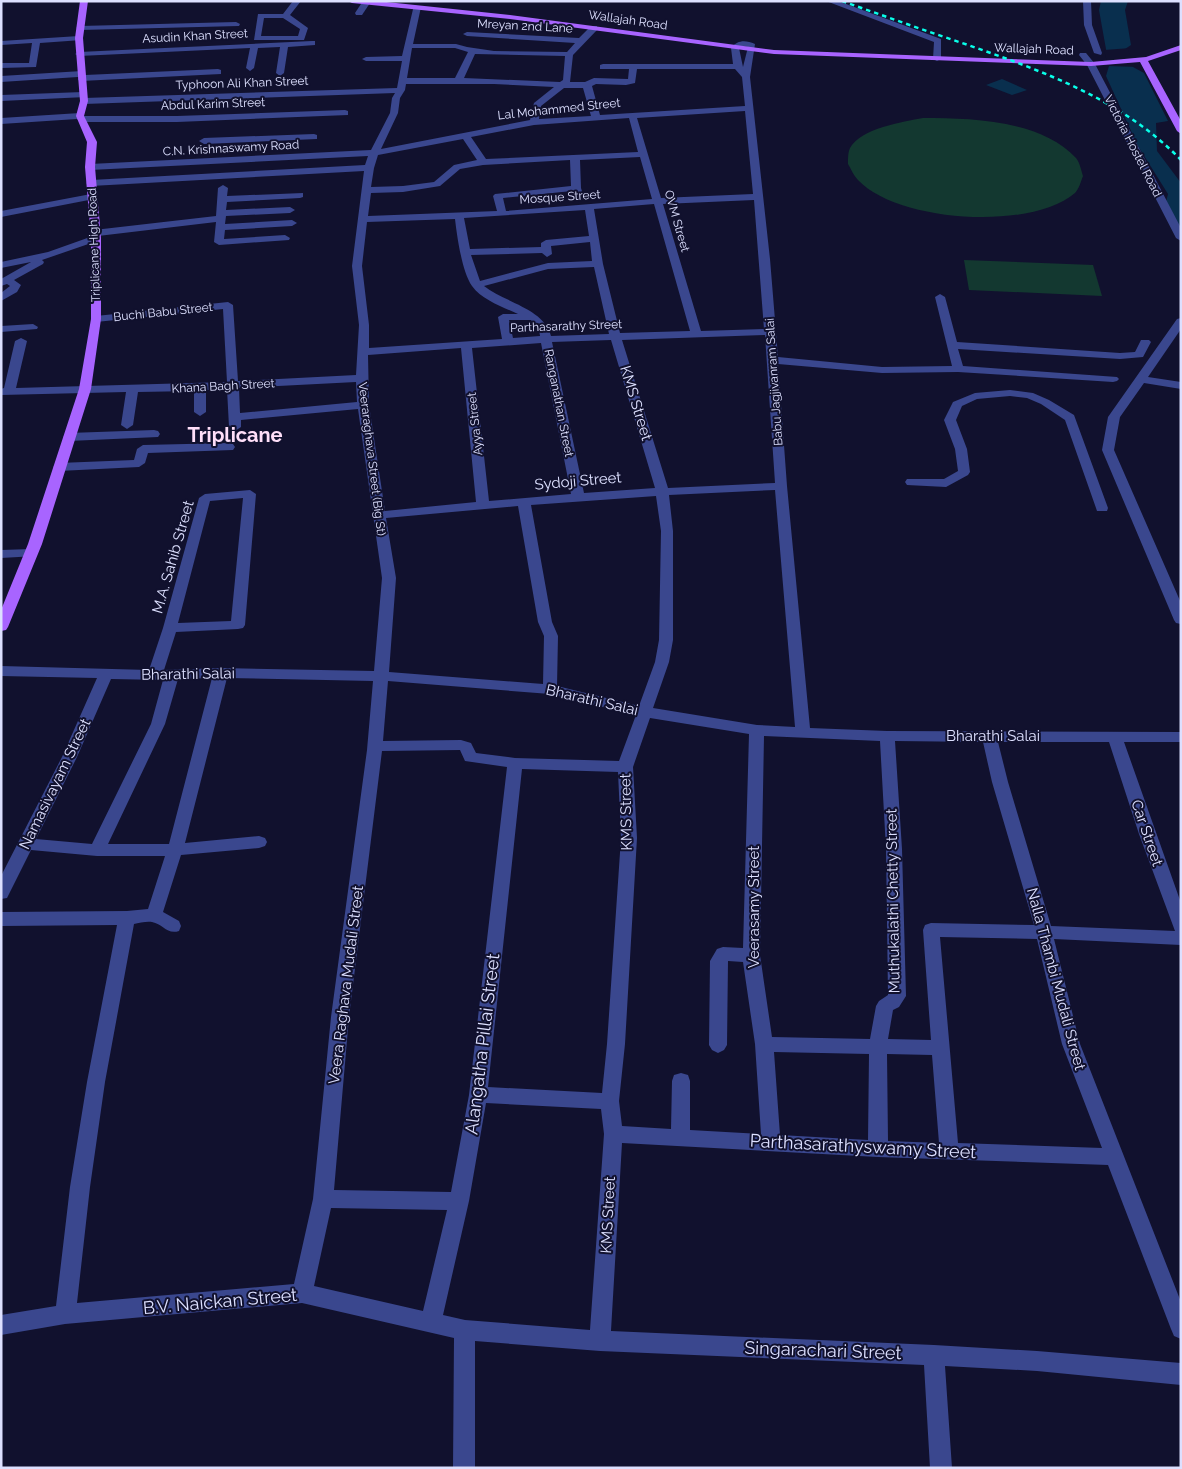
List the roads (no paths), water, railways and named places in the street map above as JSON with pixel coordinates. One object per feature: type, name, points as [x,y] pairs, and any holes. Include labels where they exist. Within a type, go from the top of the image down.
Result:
[{"type":"main road","points":[[81,117],[83,98],[79,33],[84,1]]},
{"type":"main road","name":"Wallajah Road","points":[[352,1],[484,7],[749,47],[1091,64],[1138,57]]},
{"type":"main road","name":"Wallajah Road","points":[[419,4],[735,48]]},
{"type":"main road","points":[[1154,47],[1181,42]]},
{"type":"main road","points":[[1125,52],[1138,57],[1181,47]]},
{"type":"main road","name":"Wallajah Road","points":[[937,56],[1038,57],[1102,53]]},
{"type":"main road","points":[[1138,57],[1168,104],[1181,131]]},
{"type":"main road","name":"Triplicane High Road","points":[[1,627],[6,604],[31,553],[85,389],[96,319],[95,235],[90,167],[92,142],[81,117]]},
{"type":"street","points":[[272,15],[286,1]]},
{"type":"street","points":[[285,16],[297,1]]},
{"type":"street","points":[[830,1],[938,41],[937,56]]},
{"type":"street","points":[[1087,1],[1088,25],[1102,53]]},
{"type":"street","points":[[359,13],[366,3]]},
{"type":"street","points":[[270,102],[396,98],[403,85],[408,46],[419,4]]},
{"type":"street","points":[[261,16],[285,16],[304,28],[301,38],[257,38],[261,16]]},
{"type":"street","points":[[2,39],[36,42],[79,33],[236,24]]},
{"type":"street","points":[[534,122],[537,105],[568,81],[569,54],[594,28]]},
{"type":"street","name":"Mreyan 2nd Lane","points":[[466,34],[582,41]]},
{"type":"street","points":[[1,66],[33,65],[36,42]]},
{"type":"street","name":"Asudin Khan Street","points":[[79,54],[312,42]]},
{"type":"street","points":[[280,73],[284,44]]},
{"type":"street","points":[[739,44],[749,47],[746,77],[737,66],[735,48],[739,44]]},
{"type":"street","points":[[250,68],[255,45]]},
{"type":"street","points":[[408,46],[456,46],[473,50],[569,54]]},
{"type":"street","points":[[459,80],[473,50]]},
{"type":"street","name":"Victoria Hostel Road","points":[[1083,55],[1091,64],[1181,238]]},
{"type":"street","points":[[366,59],[406,58]]},
{"type":"street","points":[[603,67],[737,66]]},
{"type":"street","name":"Typhoon Ali Khan Street","points":[[1,98],[83,98],[403,85],[459,80],[587,85],[592,82],[631,82],[633,67]]},
{"type":"street","points":[[1,79],[218,72]]},
{"type":"street","name":"Babu Jagjivanram Salai","points":[[746,77],[765,259],[803,733]]},
{"type":"street","points":[[587,85],[596,116]]},
{"type":"street","name":"Veeraraghava Street (Big St)","points":[[381,676],[389,578],[363,405],[364,325],[357,266],[369,168],[374,153],[394,113],[396,98]]},
{"type":"street","name":"Lal Mohammed Street","points":[[374,153],[534,122],[596,116],[749,108]]},
{"type":"street","name":"Abdul Karim Street","points":[[1,121],[81,117],[206,129],[344,113]]},
{"type":"street","name":"OVM Street","points":[[632,115],[659,201],[697,335]]},
{"type":"street","points":[[198,162],[206,129],[275,139],[314,137]]},
{"type":"street","points":[[465,135],[483,162]]},
{"type":"street","points":[[274,158],[275,139]]},
{"type":"street","name":"C.N. Krishnaswamy Road","points":[[90,167],[374,153]]},
{"type":"street","points":[[365,190],[403,189],[436,184],[457,167],[483,162],[644,154]]},
{"type":"street","name":"KMS Street","points":[[575,158],[576,188],[586,208],[616,338],[662,490],[667,531],[666,640],[662,662],[624,767],[628,838],[616,1044],[610,1101],[612,1134],[600,1341]]},
{"type":"street","points":[[91,183],[369,168]]},
{"type":"street","points":[[223,188],[219,242],[285,238]]},
{"type":"street","points":[[502,214],[498,196],[576,188]]},
{"type":"street","points":[[222,199],[300,195]]},
{"type":"street","name":"Mosque Street","points":[[364,218],[502,214],[659,201],[758,197]]},
{"type":"street","points":[[1,214],[91,198]]},
{"type":"street","points":[[4,282],[50,255],[95,235],[290,210]]},
{"type":"street","points":[[459,216],[465,252],[476,285],[491,297],[534,317]]},
{"type":"street","points":[[220,220],[292,223]]},
{"type":"street","points":[[465,252],[547,252],[546,244],[594,240]]},
{"type":"street","points":[[1,265],[50,255]]},
{"type":"street","points":[[476,285],[548,266],[598,264]]},
{"type":"street","points":[[1,298],[13,290],[16,285],[4,282]]},
{"type":"street","points":[[940,297],[958,369]]},
{"type":"street","name":"Buchi Babu Street","points":[[96,319],[228,305],[235,422],[363,405]]},
{"type":"street","points":[[508,341],[504,317],[534,317]]},
{"type":"street","name":"Ranganathan Street","points":[[534,317],[544,330],[578,497]]},
{"type":"street","points":[[1181,320],[1114,417],[1108,450],[1181,620]]},
{"type":"street","points":[[1,329],[34,327]]},
{"type":"street","name":"Parthasarathy Street","points":[[363,352],[546,339],[770,332]]},
{"type":"street","points":[[5,392],[21,341]]},
{"type":"street","points":[[953,345],[1120,356],[1140,355],[1144,342]]},
{"type":"street","name":"Ayya Street","points":[[466,344],[483,504]]},
{"type":"street","points":[[772,360],[882,370],[958,369],[1113,379]]},
{"type":"street","name":"Khana Bagh Street","points":[[5,392],[85,389],[132,390],[362,378]]},
{"type":"street","points":[[1141,379],[1181,386]]},
{"type":"street","points":[[200,387],[200,412]]},
{"type":"street","points":[[127,426],[132,390]]},
{"type":"street","points":[[911,482],[946,482],[964,472],[961,449],[950,420],[957,404],[975,396],[1010,393],[1029,395],[1045,402],[1070,418],[1102,508]]},
{"type":"street","points":[[69,437],[154,434]]},
{"type":"street","points":[[59,467],[139,463],[144,450],[229,447]]},
{"type":"street","name":"Sydoji Street","points":[[379,515],[483,504],[662,490],[782,486]]},
{"type":"street","name":"M.A. Sahib Street","points":[[154,675],[170,628],[205,498],[250,494],[238,625],[170,628]]},
{"type":"street","points":[[524,502],[545,622],[551,636],[550,688]]},
{"type":"street","points":[[1,554],[31,553]]},
{"type":"street","name":"Bharathi Salai","points":[[1,671],[154,675],[221,673],[381,676],[550,688],[645,712],[757,730],[803,733],[887,736],[1181,737]]},
{"type":"street","points":[[154,915],[175,850],[221,673]]},
{"type":"street","name":"Namasivayam Street","points":[[1,893],[61,777],[93,708],[106,674]]},
{"type":"street","points":[[97,850],[158,724],[172,675]]},
{"type":"street","name":"Veera Raghava Mudali Street","points":[[302,1293],[324,1199],[340,1017],[376,746],[381,676]]},
{"type":"street","name":"Veerasamy Street","points":[[757,730],[751,955],[764,1044],[771,1142]]},
{"type":"street","name":"Muthukalathi Chetty Street","points":[[878,1149],[878,1047],[884,1006],[893,1002],[898,996],[894,849],[887,736]]},
{"type":"street","name":"Nalla Thambi Mudali Street","points":[[989,736],[1000,782],[1044,932],[1071,1044],[1181,1329]]},
{"type":"street","name":"Car Street","points":[[1115,738],[1181,927]]},
{"type":"street","points":[[376,746],[461,745],[469,750],[470,757],[516,763],[624,767]]},
{"type":"street","name":"Alangatha Pillai Street","points":[[431,1323],[459,1200],[478,1096],[516,763]]},
{"type":"street","points":[[25,844],[97,850],[175,850],[259,842]]},
{"type":"street","points":[[1,919],[127,918],[154,915],[173,926]]},
{"type":"street","points":[[65,1314],[80,1187],[96,1082],[127,918]]},
{"type":"street","points":[[950,1151],[931,930],[1044,932],[1181,938]]},
{"type":"street","points":[[718,1045],[720,961],[723,954],[751,955]]},
{"type":"street","points":[[764,1044],[941,1048]]},
{"type":"street","points":[[680,1137],[681,1081]]},
{"type":"street","points":[[478,1096],[610,1101]]},
{"type":"street","name":"Parthasarathyswamy Street","points":[[612,1134],[878,1149],[1113,1156]]},
{"type":"street","points":[[324,1199],[459,1200]]},
{"type":"street","name":"B.V. Naickan Street","points":[[2,1329],[65,1314],[302,1293],[465,1330]]},
{"type":"street","points":[[464,1468],[465,1330]]},
{"type":"street","name":"Singarachari Street","points":[[465,1330],[600,1341],[1037,1361],[1181,1374]]},
{"type":"street","points":[[934,1355],[941,1468]]},
{"type":"water","points":[[1101,1],[1128,1],[1125,10],[1131,45],[1125,49],[1133,67],[1144,73],[1168,121],[1156,123],[1157,151],[1181,183],[1181,229],[1166,202],[1168,194],[1138,146],[1106,76],[1109,66],[1099,10]]},
{"type":"water","points":[[1002,79],[1027,90],[1012,95],[986,85]]},
{"type":"railway","points":[[842,1],[997,55],[1082,90],[1134,121],[1181,160]]},
{"type":"district","name":"Triplicane","points":[[235,435]]}]
